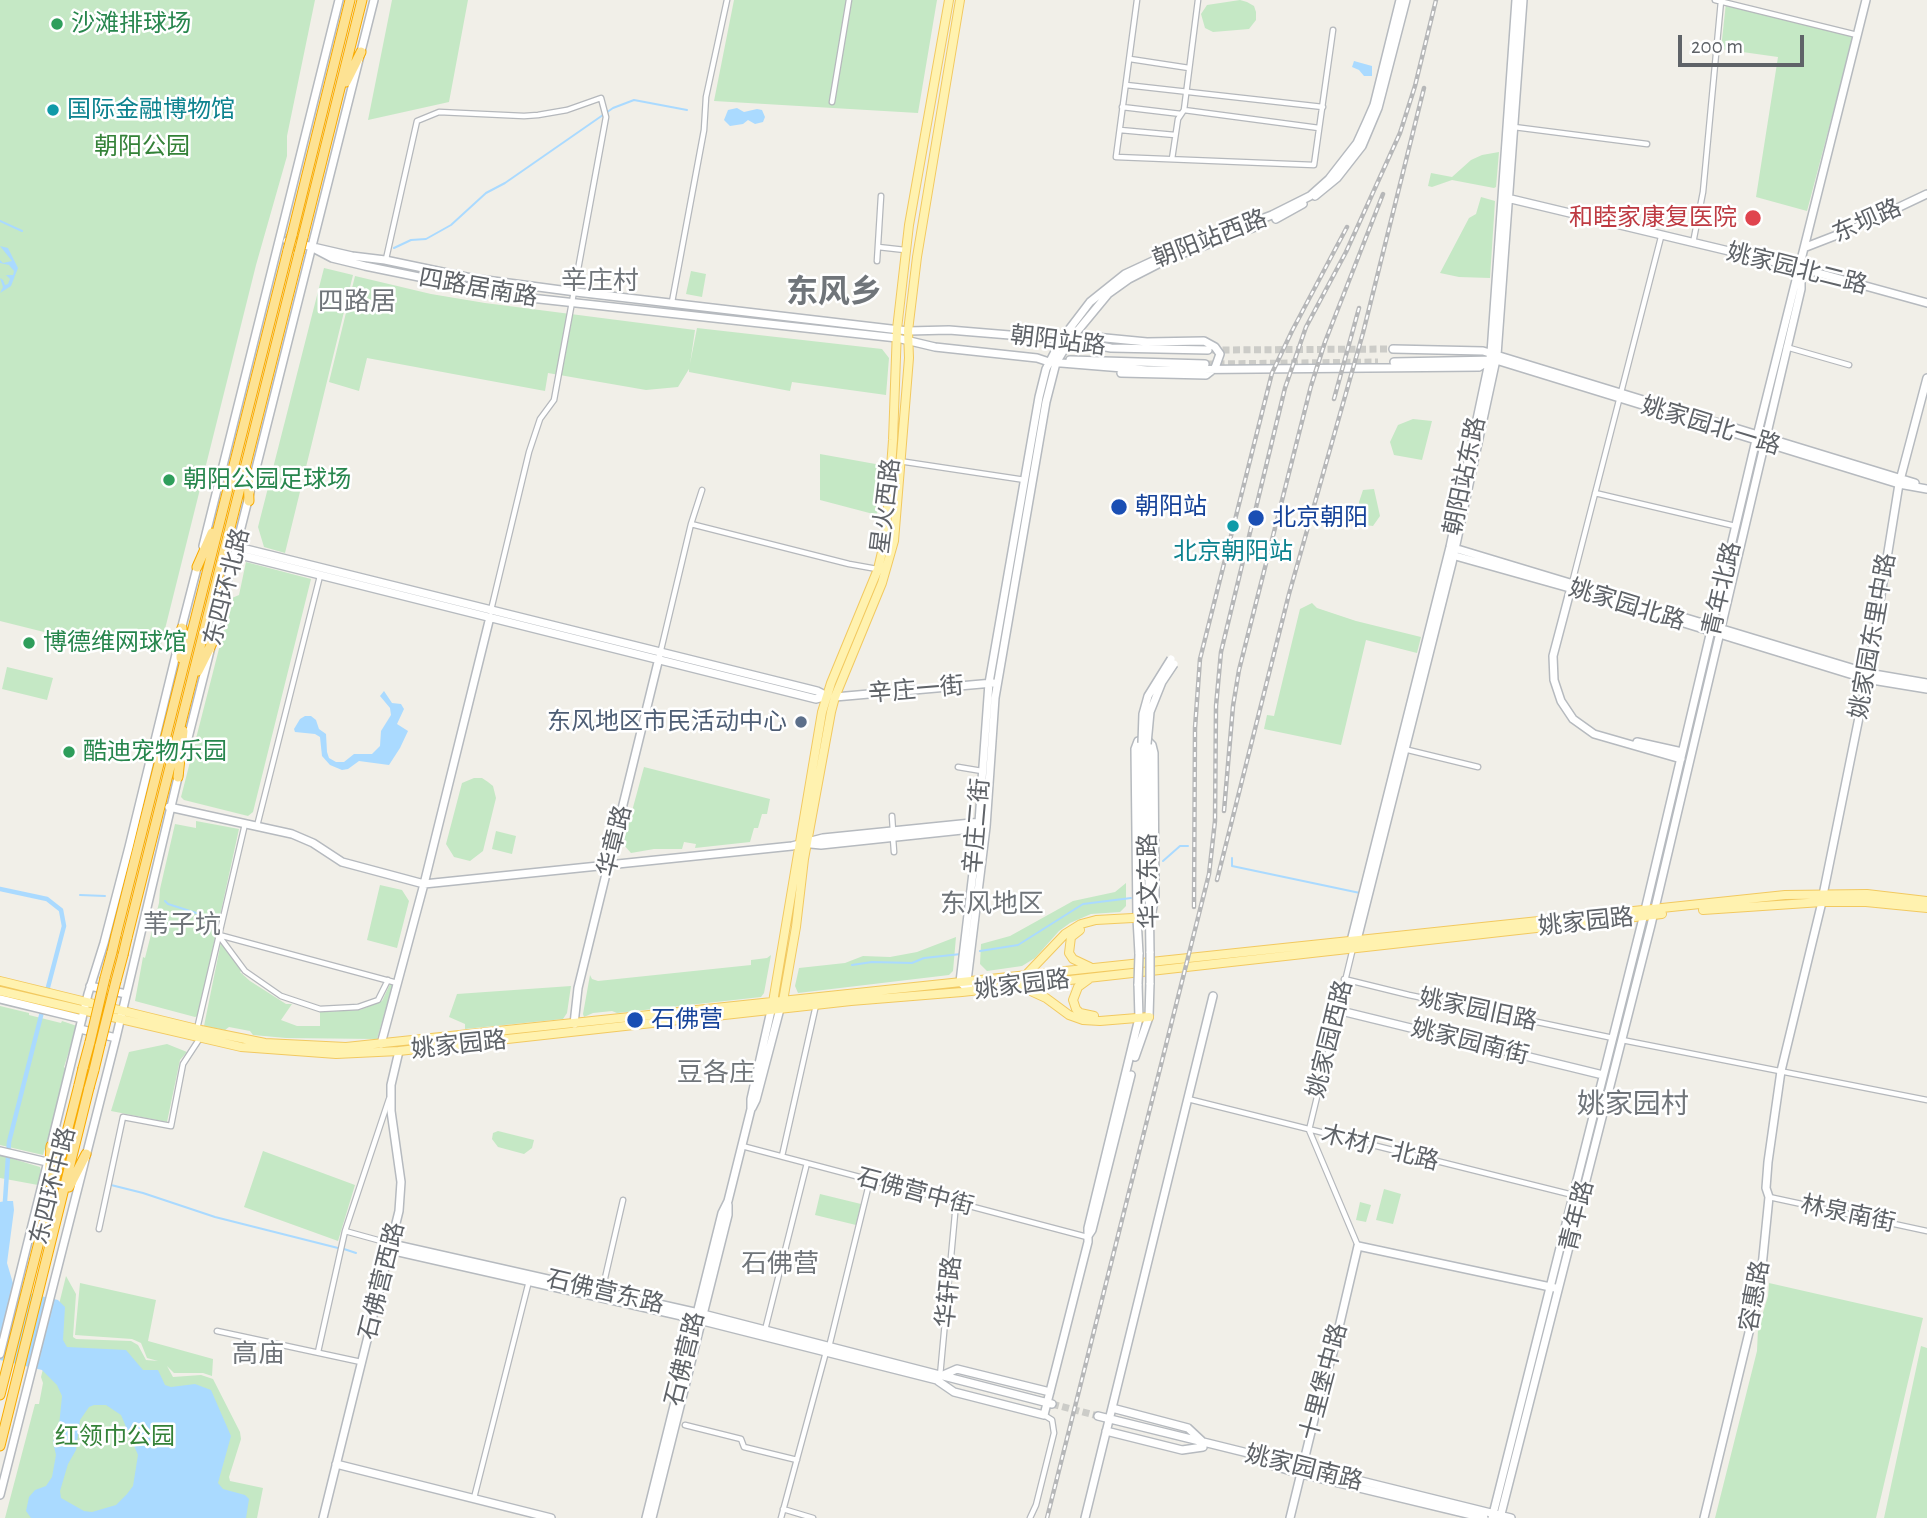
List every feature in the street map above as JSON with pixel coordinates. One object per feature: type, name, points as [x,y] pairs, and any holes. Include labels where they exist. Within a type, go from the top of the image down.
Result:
[{"type":"highway","name":"东四环北路","points":[[105,978],[350,0]]},
{"type":"highway","points":[[339,96],[362,0]]},
{"type":"highway","points":[[339,96],[361,52]]},
{"type":"highway","name":"东四环北路","points":[[100,1045],[339,96]]},
{"type":"highway","points":[[247,460],[249,501]]},
{"type":"highway","points":[[197,567],[223,506]]},
{"type":"highway","points":[[181,676],[182,628]]},
{"type":"highway","points":[[191,685],[214,639]]},
{"type":"highway","points":[[178,777],[183,736],[181,722]]},
{"type":"highway","name":"东四环中路","points":[[0,1395],[105,978]]},
{"type":"highway","name":"东四环中路","points":[[0,1446],[100,1045]]},
{"type":"highway","points":[[49,1198],[51,1146]]},
{"type":"highway","points":[[62,1201],[86,1154]]},
{"type":"main road","name":"星火西路","points":[[777,1006],[822,712],[831,697],[890,559],[896,523],[897,334],[909,225],[949,0]]},
{"type":"main road","name":"星火西路","points":[[831,697],[878,569],[886,535],[909,358],[908,335],[920,226],[960,0]]},
{"type":"main road","name":"姚家园路","points":[[121,1016],[241,1047],[336,1054],[401,1051],[963,982],[1093,972],[1649,913],[1867,894],[1927,901]]},
{"type":"main road","name":"姚家园路","points":[[1822,898],[1927,908]]},
{"type":"main road","points":[[1025,976],[1073,928],[1096,920],[1150,920]]},
{"type":"main road","points":[[1138,920],[1091,925],[1075,932],[1068,945],[1069,953],[1077,962],[1093,972],[1075,991],[1074,1005],[1080,1013],[1098,1017],[1144,1016]]},
{"type":"main road","name":"姚家园路","points":[[121,1016],[265,1043],[346,1047],[574,1024],[970,991],[1093,972]]},
{"type":"main road","points":[[0,981],[33,999]]},
{"type":"main road","points":[[1019,985],[1046,998],[1069,1015],[1083,1020],[1100,1021],[1144,1016]]},
{"type":"main road","points":[[0,991],[84,1011],[121,1016]]},
{"type":"street","name":"东四环北路","points":[[84,1011],[104,943],[339,0]]},
{"type":"street","name":"东四环北路","points":[[121,1016],[163,845],[169,807],[237,551],[374,0]]},
{"type":"street","points":[[672,303],[704,130],[706,97],[727,0]]},
{"type":"street","points":[[832,102],[849,0]]},
{"type":"street","points":[[1137,0],[1116,157],[1314,165],[1333,30]]},
{"type":"street","points":[[1172,159],[1186,90],[1198,0]]},
{"type":"street","name":"朝阳站西路","points":[[1029,481],[1039,397],[1061,340],[1071,326],[1084,310],[1125,274],[1168,254],[1272,215],[1310,196],[1329,178],[1357,143],[1374,105],[1400,0]]},
{"type":"street","name":"朝阳站西路","points":[[1053,362],[1108,294],[1146,269],[1284,215],[1324,190],[1336,178],[1362,146],[1372,124],[1406,0]]},
{"type":"street","name":"朝阳站东路","points":[[1506,198],[1516,0]]},
{"type":"street","name":"朝阳站东路","points":[[1354,943],[1452,551],[1493,357],[1523,0]]},
{"type":"street","name":"青年北路","points":[[1649,913],[1660,887],[1760,438],[1866,0]]},
{"type":"street","points":[[1693,244],[1703,192],[1718,1],[1857,35]]},
{"type":"street","points":[[1130,59],[1189,68]]},
{"type":"street","points":[[1126,85],[1323,107]]},
{"type":"street","points":[[381,1044],[393,981],[424,884],[529,452],[540,419],[554,400],[576,292],[606,117],[601,98],[567,110],[531,116],[439,112],[417,121],[385,260]]},
{"type":"street","points":[[1122,107],[1319,128]]},
{"type":"street","points":[[1513,127],[1647,144]]},
{"type":"street","points":[[1120,130],[1175,135]]},
{"type":"street","name":"东坝路","points":[[1805,247],[1855,228],[1927,194]]},
{"type":"street","points":[[877,261],[881,196]]},
{"type":"street","name":"姚家园北二路","points":[[1506,198],[1800,268],[1927,303]]},
{"type":"street","points":[[1661,237],[1595,493],[1557,655],[1560,688],[1570,709],[1590,727],[1681,756]]},
{"type":"street","points":[[280,240],[471,278],[897,334]]},
{"type":"street","points":[[878,247],[906,250]]},
{"type":"street","name":"四路居南路","points":[[313,248],[343,261],[457,286],[572,303],[897,334]]},
{"type":"street","name":"青年北路","points":[[1649,913],[1651,885],[1681,756],[1716,630],[1736,526],[1801,289],[1800,268]]},
{"type":"street","name":"朝阳站路","points":[[897,334],[949,330],[1070,340],[1111,348],[1208,350]]},
{"type":"street","name":"朝阳站路","points":[[908,335],[935,347],[1053,362]]},
{"type":"street","points":[[1070,340],[1095,337],[1147,342],[1204,341],[1215,347],[1220,354],[1215,368],[1206,375],[1121,373]]},
{"type":"street","points":[[1786,347],[1849,365]]},
{"type":"street","points":[[1393,349],[1451,349],[1493,357]]},
{"type":"street","points":[[1378,362],[1493,357]]},
{"type":"street","points":[[1053,362],[1147,370],[1479,367],[1493,357]]},
{"type":"street","name":"姚家园北一路","points":[[1493,357],[1899,482],[1927,487]]},
{"type":"street","points":[[1053,362],[1079,359],[1207,365]]},
{"type":"street","name":"姚家园东里中路","points":[[1781,1071],[1822,898],[1867,676],[1899,482],[1927,378]]},
{"type":"street","points":[[895,460],[1029,481]]},
{"type":"street","name":"辛庄二街","points":[[982,825],[982,771],[993,683],[1029,481]]},
{"type":"street","points":[[659,655],[702,490]]},
{"type":"street","points":[[1595,493],[1736,526]]},
{"type":"street","points":[[691,524],[878,569]]},
{"type":"street","points":[[237,551],[490,613]]},
{"type":"street","points":[[237,551],[321,575],[490,613]]},
{"type":"street","name":"姚家园北路","points":[[1452,551],[1867,676],[1927,689]]},
{"type":"street","points":[[257,826],[321,575]]},
{"type":"street","name":"辛庄一街","points":[[490,613],[659,655],[816,699],[993,683]]},
{"type":"street","name":"华章路","points":[[574,1024],[578,988],[659,655]]},
{"type":"street","points":[[1144,744],[1143,714],[1149,696],[1172,662]]},
{"type":"street","name":"姚家园北路","points":[[1867,676],[1927,684]]},
{"type":"street","name":"辛庄二街","points":[[963,982],[991,739],[993,683]]},
{"type":"street","points":[[1138,920],[1135,749],[1138,741],[1147,740],[1154,753],[1155,896],[1150,920]]},
{"type":"street","name":"华文东路","points":[[1144,744],[1150,920],[1150,983],[1144,1016]]},
{"type":"street","name":"华文东路","points":[[1144,744],[1141,905],[1138,920],[1138,984],[1144,1016]]},
{"type":"street","points":[[1402,748],[1478,767]]},
{"type":"street","points":[[958,767],[982,771]]},
{"type":"street","points":[[169,807],[303,838],[342,862],[424,884],[803,845],[823,838],[893,835],[982,825]]},
{"type":"street","points":[[892,816],[894,852]]},
{"type":"street","points":[[197,1029],[245,823]]},
{"type":"street","points":[[1651,885],[1655,889],[1660,887]]},
{"type":"street","name":"青年路","points":[[1496,1516],[1649,913]]},
{"type":"street","points":[[219,935],[393,981]]},
{"type":"street","points":[[219,935],[245,971],[281,996],[320,1009],[358,1007],[378,1000],[393,981]]},
{"type":"street","points":[[104,943],[137,951]]},
{"type":"street","name":"姚家园西路","points":[[1354,943],[1308,1130],[1357,1246]]},
{"type":"street","name":"姚家园旧路","points":[[1345,979],[1617,1039],[1927,1100]]},
{"type":"street","points":[[963,982],[970,991]]},
{"type":"street","points":[[90,986],[126,995]]},
{"type":"street","points":[[1084,1518],[1213,996]]},
{"type":"street","points":[[0,999],[33,999],[84,1011]]},
{"type":"street","points":[[782,1156],[816,1005]]},
{"type":"street","name":"石佛营路","points":[[646,1518],[727,1215],[741,1146],[756,1100],[777,1006]]},
{"type":"street","name":"姚家园南街","points":[[1337,1010],[1603,1075]]},
{"type":"street","name":"东四环中路","points":[[0,1354],[84,1011]]},
{"type":"street","name":"东四环中路","points":[[0,1495],[121,1016]]},
{"type":"street","points":[[1044,1415],[1088,1237],[1087,1228],[1144,1016]]},
{"type":"street","points":[[80,1029],[116,1038]]},
{"type":"street","points":[[99,1229],[123,1116],[170,1126],[183,1064],[200,1038]]},
{"type":"street","name":"青年路","points":[[1554,1288],[1573,1195],[1603,1075],[1617,1039]]},
{"type":"street","name":"石佛营西路","points":[[323,1518],[391,1247],[401,1196],[391,1095],[401,1051]]},
{"type":"street","points":[[71,1071],[105,1080]]},
{"type":"street","name":"容惠路","points":[[1704,1518],[1760,1287],[1769,1197],[1766,1188],[1768,1162],[1781,1071]]},
{"type":"street","points":[[318,1352],[345,1231],[391,1095]]},
{"type":"street","name":"木材厂北路","points":[[1188,1099],[1573,1195]]},
{"type":"street","name":"石佛营中街","points":[[741,1146],[1088,1237]]},
{"type":"street","points":[[0,1151],[47,1162]]},
{"type":"street","points":[[765,1330],[807,1163]]},
{"type":"street","points":[[780,1518],[870,1180]]},
{"type":"street","name":"林泉南街","points":[[1769,1197],[1927,1231]]},
{"type":"street","points":[[602,1292],[622,1200]]},
{"type":"street","name":"华轩路","points":[[939,1378],[956,1203]]},
{"type":"street","points":[[345,1231],[391,1247]]},
{"type":"street","points":[[1357,1246],[1554,1288]]},
{"type":"street","name":"十里堡中路","points":[[1290,1518],[1323,1383],[1332,1357],[1357,1246]]},
{"type":"street","name":"石佛营东路","points":[[391,1247],[528,1281],[765,1330],[827,1349]]},
{"type":"street","name":"石佛营东路","points":[[391,1247],[602,1292],[939,1378]]},
{"type":"street","points":[[474,1499],[528,1281]]},
{"type":"street","name":"石佛营路","points":[[652,1518],[699,1317]]},
{"type":"street","points":[[217,1331],[362,1362]]},
{"type":"street","points":[[939,1378],[957,1369],[1050,1392]]},
{"type":"street","points":[[939,1378],[1052,1407]]},
{"type":"street","points":[[939,1378],[954,1392],[1044,1415],[1052,1420],[1054,1433],[1036,1505],[1030,1518]]},
{"type":"street","points":[[1111,1408],[1188,1428],[1204,1446]]},
{"type":"street","name":"姚家园南路","points":[[1097,1418],[1484,1518]]},
{"type":"street","points":[[685,1425],[741,1439],[744,1447],[797,1460]]},
{"type":"street","points":[[1106,1430],[1182,1450],[1204,1446]]},
{"type":"street","points":[[336,1464],[474,1499],[520,1514],[551,1518]]},
{"type":"street","name":"姚家园南路","points":[[1302,1471],[1510,1518]]},
{"type":"street","points":[[783,1509],[813,1518]]},
{"type":"green space","name":"朝阳公园","points":[[0,0],[315,0],[287,136],[287,156],[256,265],[160,649],[90,633],[68,638],[0,621]]},
{"type":"green space","points":[[392,0],[468,0],[449,102],[368,120]]},
{"type":"green space","points":[[734,0],[937,0],[918,113],[714,101]]},
{"type":"green space","points":[[1240,0],[1254,6],[1256,12],[1256,20],[1249,29],[1213,32],[1205,28],[1201,14],[1207,5]]},
{"type":"green space","points":[[1726,3],[1853,37],[1807,211],[1756,197],[1778,57],[1721,49]]},
{"type":"green space","points":[[1499,152],[1494,188],[1452,180],[1428,186],[1431,173],[1452,177],[1471,160]]},
{"type":"green space","points":[[1481,197],[1495,201],[1490,278],[1440,273],[1469,218],[1476,214]]},
{"type":"green space","points":[[324,268],[353,275],[285,553],[264,547],[258,527]]},
{"type":"green space","points":[[691,271],[706,274],[702,297],[686,294]]},
{"type":"green space","points":[[355,276],[431,294],[485,303],[695,330],[690,364],[697,328],[882,349],[889,358],[886,395],[792,382],[790,391],[689,372],[689,369],[678,387],[646,390],[548,373],[545,391],[367,358],[359,391],[329,382]]},
{"type":"green space","points":[[1413,419],[1432,421],[1422,460],[1394,455],[1390,442],[1398,425]]},
{"type":"green space","points":[[820,454],[881,465],[877,515],[820,500]]},
{"type":"green space","points":[[1374,489],[1380,516],[1373,526],[1365,525],[1359,521],[1359,502],[1363,490]]},
{"type":"green space","points":[[246,562],[311,579],[253,812],[248,816],[181,797],[232,598],[239,595]]},
{"type":"green space","points":[[1312,603],[1317,608],[1356,621],[1421,637],[1417,653],[1366,640],[1341,745],[1264,729],[1267,715],[1274,716],[1300,609]]},
{"type":"green space","points":[[7,667],[53,678],[47,700],[2,689]]},
{"type":"green space","points":[[644,767],[770,799],[767,814],[762,814],[750,842],[695,848],[696,844],[684,842],[682,849],[654,849],[631,853],[623,844]]},
{"type":"green space","points":[[482,778],[493,786],[496,798],[483,851],[470,861],[454,857],[446,844],[462,783]]},
{"type":"green space","points":[[196,821],[239,829],[198,1016],[195,1017],[135,1001],[175,824],[196,828]]},
{"type":"green space","points":[[496,831],[516,836],[512,854],[492,849]]},
{"type":"green space","points":[[1126,883],[1126,906],[1120,912],[1091,914],[1070,923],[1059,931],[1035,958],[1022,966],[987,971],[980,964],[981,944],[1010,936],[1073,901],[1115,892]]},
{"type":"green space","points":[[380,885],[402,890],[409,901],[397,948],[367,940]]},
{"type":"green space","points":[[956,937],[953,971],[949,975],[798,993],[795,986],[799,968],[845,963],[863,956],[890,957],[917,952]]},
{"type":"green space","points":[[221,942],[243,970],[240,972],[250,981],[286,1004],[292,1004],[281,1020],[297,1026],[320,1026],[320,1012],[360,1010],[382,1001],[390,984],[393,984],[377,1039],[286,1038],[253,1035],[250,1031],[229,1027],[225,1030],[204,1026]]},
{"type":"green space","points":[[771,955],[761,997],[617,1013],[593,1013],[584,1017],[583,1014],[590,975],[598,981],[751,965],[751,960]]},
{"type":"green space","points":[[571,986],[567,1013],[563,1019],[465,1029],[465,1024],[449,1017],[457,994]]},
{"type":"green space","points":[[0,1006],[77,1026],[64,1067],[67,1070],[63,1089],[43,1155],[0,1145]]},
{"type":"green space","points":[[167,1044],[187,1052],[180,1060],[167,1122],[111,1111],[129,1052]]},
{"type":"green space","points":[[498,1131],[534,1140],[532,1148],[524,1154],[498,1147],[492,1139],[493,1133]]},
{"type":"green space","points":[[263,1151],[355,1185],[338,1241],[244,1207]]},
{"type":"green space","points":[[0,1155],[40,1167],[38,1185],[0,1178]]},
{"type":"green space","points":[[1384,1189],[1401,1194],[1393,1224],[1376,1220]]},
{"type":"green space","points":[[820,1194],[861,1204],[856,1225],[815,1215]]},
{"type":"green space","points":[[1360,1202],[1371,1205],[1366,1222],[1356,1220]]},
{"type":"green space","name":"红领巾公园","points":[[66,1276],[76,1294],[73,1337],[76,1339],[131,1341],[138,1345],[146,1360],[158,1361],[147,1358],[141,1343],[132,1339],[75,1335],[80,1283],[156,1300],[148,1341],[213,1359],[212,1376],[203,1373],[174,1373],[167,1366],[173,1377],[201,1375],[213,1379],[240,1432],[241,1439],[230,1481],[263,1488],[257,1518],[5,1518],[35,1404],[39,1404],[43,1383],[41,1377]]},
{"type":"green space","points":[[1769,1283],[1923,1318],[1876,1518],[1715,1518],[1757,1351],[1758,1329]]},
{"type":"green space","points":[[1921,1346],[1927,1348],[1927,1518],[1884,1518]]},
{"type":"water","points":[[1354,61],[1372,66],[1372,76],[1364,76],[1352,67]]},
{"type":"water","points":[[737,108],[744,112],[762,110],[765,117],[763,122],[755,124],[748,120],[743,124],[730,126],[724,120],[728,110]]},
{"type":"water","points":[[0,246],[8,248],[18,268],[11,286],[0,293],[3,287],[0,278],[5,285],[8,284],[10,279],[6,275],[13,275],[14,271],[9,265],[0,263],[0,260],[3,263],[12,261]]},
{"type":"water","points":[[384,691],[392,703],[401,704],[404,709],[397,724],[408,731],[389,765],[359,761],[342,770],[330,765],[322,756],[320,737],[295,732],[300,719],[311,716],[316,720],[319,729],[326,734],[329,758],[344,762],[354,754],[372,754],[380,746],[381,731],[391,715],[390,708],[380,696]]},
{"type":"water","name":"红领巾公园","points":[[13,1201],[7,1263],[15,1290],[58,1300],[65,1307],[63,1340],[67,1347],[126,1350],[143,1370],[158,1370],[165,1385],[171,1387],[195,1384],[211,1390],[231,1436],[218,1483],[223,1489],[245,1495],[249,1499],[246,1518],[31,1518],[26,1511],[29,1497],[35,1490],[46,1486],[52,1477],[56,1455],[53,1442],[59,1426],[62,1396],[57,1385],[42,1370],[0,1360],[0,1202]],"holes":[[[106,1405],[121,1415],[138,1455],[133,1486],[116,1505],[92,1512],[84,1511],[61,1498],[60,1491],[68,1464],[76,1450],[80,1420],[89,1407]]]},
{"type":"waterway","points":[[394,248],[411,240],[426,239],[451,225],[486,193],[505,183],[613,108],[634,100],[687,110]]},
{"type":"waterway","points":[[0,221],[22,231]]},
{"type":"waterway","points":[[1163,861],[1180,846],[1188,846]]},
{"type":"waterway","points":[[1232,858],[1232,866],[1360,893]]},
{"type":"waterway","points":[[0,889],[47,899],[61,910],[64,926],[47,991]]},
{"type":"waterway","points":[[80,895],[105,896]]},
{"type":"waterway","points":[[980,951],[1018,945],[1083,904],[1131,898]]},
{"type":"waterway","points":[[165,901],[215,919],[220,918]]},
{"type":"waterway","points":[[852,965],[872,962],[912,963],[924,958],[961,954]]},
{"type":"waterway","points":[[5,1201],[9,1142],[45,1000]]},
{"type":"waterway","points":[[111,1185],[215,1217],[338,1248]]},
{"type":"waterway","points":[[344,1249],[356,1253]]},
{"type":"tunnel","points":[[1212,350],[1393,349]]},
{"type":"tunnel","points":[[1207,364],[1378,362]]},
{"type":"tunnel","points":[[1052,1404],[1098,1416]]},
{"type":"railway","points":[[1047,1518],[1209,874],[1215,821],[1216,706],[1221,652],[1285,388],[1306,327],[1346,252],[1400,133],[1415,86],[1436,0]]},
{"type":"railway","points":[[1217,880],[1289,594],[1363,333],[1424,88]]},
{"type":"railway","points":[[1224,811],[1233,706],[1239,670],[1311,386],[1325,342],[1383,194]]},
{"type":"railway","points":[[1194,907],[1195,728],[1200,659],[1272,373],[1347,227]]},
{"type":"railway","points":[[1334,399],[1359,308]]},
{"type":"place","name":"沙滩排球场","points":[[57,24]]},
{"type":"place","name":"国际金融博物馆","points":[[53,110]]},
{"type":"place","name":"和睦家康复医院","points":[[1753,218]]},
{"type":"place","name":"朝阳公园足球场","points":[[169,480]]},
{"type":"place","name":"朝阳站","points":[[1119,507]]},
{"type":"place","name":"北京朝阳","points":[[1256,518]]},
{"type":"place","name":"北京朝阳站","points":[[1233,526]]},
{"type":"place","name":"博德维网球馆","points":[[29,643]]},
{"type":"place","name":"东风地区市民活动中心","points":[[801,722]]},
{"type":"place","name":"酷迪宠物乐园","points":[[69,752]]},
{"type":"place","name":"石佛营","points":[[635,1020]]},
{"type":"district","name":"辛庄村","points":[[600,281]]},
{"type":"district","name":"东风乡","points":[[834,292]]},
{"type":"district","name":"四路居","points":[[357,302]]},
{"type":"district","name":"东风地区","points":[[992,904]]},
{"type":"district","name":"苇子坑","points":[[182,925]]},
{"type":"district","name":"豆各庄","points":[[716,1073]]},
{"type":"district","name":"姚家园村","points":[[1633,1105]]},
{"type":"district","name":"石佛营","points":[[780,1264]]},
{"type":"district","name":"高庙","points":[[258,1354]]}]
